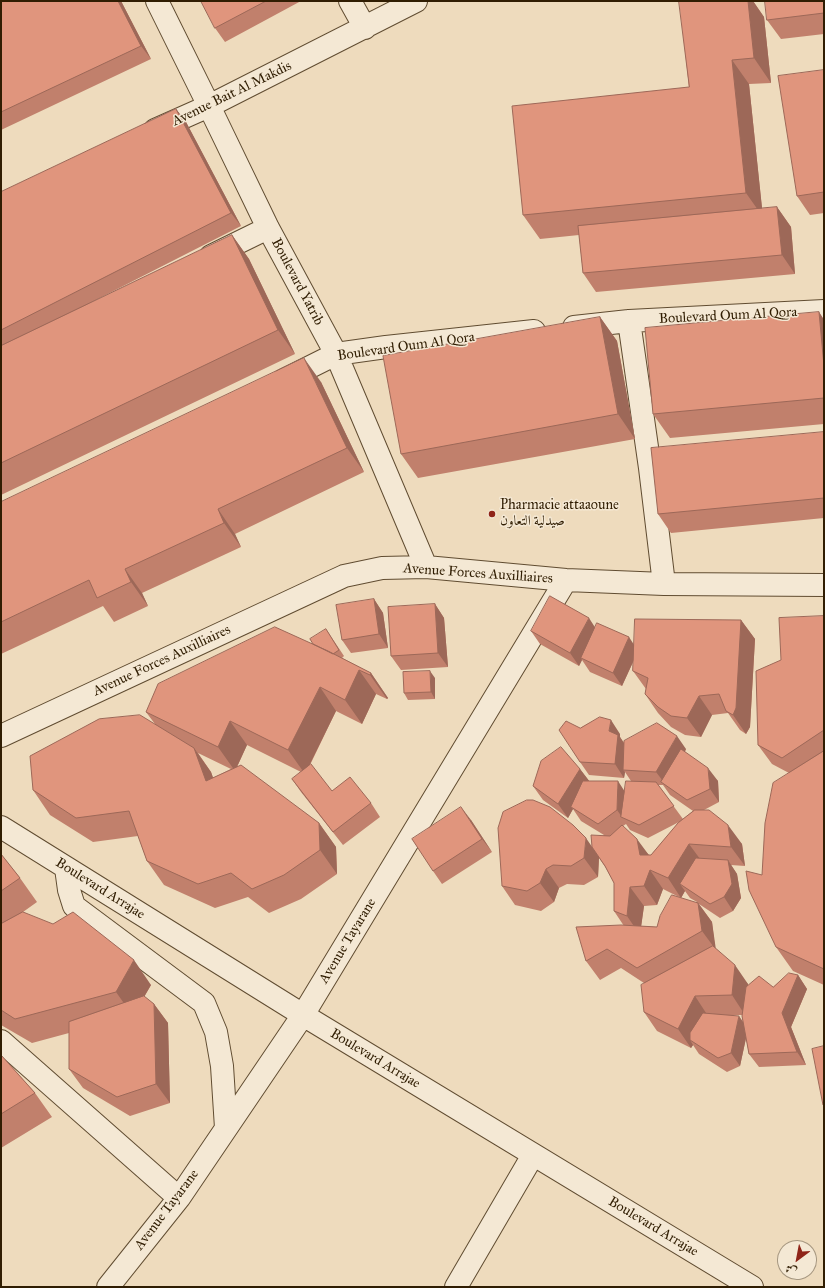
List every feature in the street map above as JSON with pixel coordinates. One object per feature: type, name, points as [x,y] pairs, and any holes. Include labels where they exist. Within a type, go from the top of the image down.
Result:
[{"type":"street","name":"Boulevard Yatrib","points":[[157,1],[268,228],[336,354],[426,567]]},
{"type":"street","points":[[350,1],[365,28]]},
{"type":"street","name":"Avenue Bait Al Makdis","points":[[137,138],[209,106],[416,1]]},
{"type":"street","points":[[190,266],[268,228]]},
{"type":"street","name":"Boulevard Oum Al Qora","points":[[264,389],[336,354],[386,347],[629,321],[824,311]]},
{"type":"street","points":[[629,321],[664,584]]},
{"type":"street","name":"Avenue Forces Auxilliaires","points":[[1,736],[344,576],[382,568],[426,567],[566,580],[664,584],[824,585]]},
{"type":"street","name":"Avenue Tayarane","points":[[108,1287],[179,1198],[303,1015],[566,580]]},
{"type":"street","name":"Boulevard Arrajae","points":[[1,827],[303,1015],[752,1287]]},
{"type":"street","points":[[66,868],[68,890],[74,906],[204,1003],[216,1032],[221,1059],[226,1128]]},
{"type":"street","points":[[1,1041],[179,1198]]},
{"type":"street","points":[[456,1287],[533,1155]]},
{"type":"building","points":[[1,1],[118,1],[141,46],[1,112]]},
{"type":"building","points":[[201,1],[266,1],[215,28]]},
{"type":"building","points":[[679,1],[748,1],[754,58],[732,60],[746,193],[523,215],[512,106],[689,87]]},
{"type":"building","points":[[765,1],[824,1],[824,13],[767,20]]},
{"type":"building","points":[[824,70],[824,192],[797,196],[778,76]]},
{"type":"building","points":[[176,109],[231,213],[1,330],[1,192]]},
{"type":"building","points":[[777,207],[782,255],[583,273],[578,226]]},
{"type":"building","points":[[232,235],[278,330],[1,463],[1,346]]},
{"type":"building","points":[[819,312],[824,366],[824,398],[653,414],[645,328]]},
{"type":"building","points":[[600,317],[618,414],[401,454],[383,356]]},
{"type":"building","points":[[304,358],[347,448],[218,509],[224,523],[125,569],[131,582],[97,598],[89,580],[1,622],[1,502]]},
{"type":"building","points":[[824,432],[824,498],[658,514],[651,448]]},
{"type":"building","points":[[550,596],[589,618],[570,653],[531,631]]},
{"type":"building","points":[[374,599],[379,634],[342,640],[336,605]]},
{"type":"building","points":[[435,604],[438,653],[391,656],[388,607]]},
{"type":"building","points":[[824,616],[824,730],[782,758],[758,745],[756,671],[781,660],[779,618]]},
{"type":"building","points":[[635,619],[741,620],[736,708],[733,715],[726,711],[719,694],[699,696],[687,718],[671,716],[658,707],[645,694],[648,678],[633,671]]},
{"type":"building","points":[[597,623],[629,637],[613,673],[581,658]]},
{"type":"building","points":[[275,627],[328,651],[371,673],[370,675],[359,670],[345,700],[320,687],[288,750],[230,721],[218,747],[146,712],[158,684]]},
{"type":"building","points":[[326,629],[339,650],[333,654],[313,644],[310,639]]},
{"type":"building","points":[[430,671],[431,692],[404,693],[403,672]]},
{"type":"building","points":[[140,715],[194,748],[206,781],[241,765],[319,823],[320,850],[284,875],[252,889],[231,873],[198,884],[147,861],[129,811],[76,818],[33,790],[30,756],[99,719]]},
{"type":"building","points":[[600,717],[611,720],[609,731],[618,735],[615,764],[580,762],[559,730],[566,721],[580,728]]},
{"type":"building","points":[[657,723],[677,736],[656,772],[623,770],[624,741]]},
{"type":"building","points":[[561,747],[580,769],[558,804],[533,786],[541,761]]},
{"type":"building","points":[[681,749],[708,768],[710,789],[687,800],[661,782]]},
{"type":"building","points":[[824,751],[824,969],[776,947],[749,890],[746,871],[762,875],[765,823],[773,783]]},
{"type":"building","points":[[311,764],[332,791],[350,777],[371,803],[333,832],[292,779]]},
{"type":"building","points":[[583,781],[618,781],[617,810],[598,824],[571,807]]},
{"type":"building","points":[[626,781],[656,782],[674,806],[639,825],[621,817]]},
{"type":"building","points":[[527,800],[533,800],[550,807],[573,825],[586,838],[584,858],[571,866],[553,865],[546,869],[540,883],[527,891],[502,886],[498,828],[503,812]]},
{"type":"building","points":[[461,807],[482,839],[433,871],[412,839]]},
{"type":"building","points":[[695,810],[709,810],[728,825],[731,847],[689,844],[668,878],[650,870],[644,886],[630,887],[627,916],[614,911],[614,883],[592,847],[591,835],[610,836],[622,825],[637,839],[640,855],[651,855],[678,823]]},
{"type":"building","points":[[1,854],[20,878],[1,891]]},
{"type":"building","points":[[696,858],[728,860],[732,884],[724,897],[710,904],[680,884]]},
{"type":"building","points":[[672,895],[698,903],[702,931],[637,968],[607,949],[586,961],[576,927],[621,925],[657,927],[660,916]]},
{"type":"building","points":[[23,912],[53,924],[73,912],[134,960],[116,992],[15,1019],[1,1010],[1,924]]},
{"type":"building","points":[[713,946],[735,965],[732,995],[695,996],[678,1029],[644,1012],[641,985]]},
{"type":"building","points":[[789,973],[798,975],[782,1013],[797,1052],[749,1054],[742,1016],[746,987],[759,976],[773,987]]},
{"type":"building","points":[[144,996],[154,1004],[156,1084],[117,1097],[69,1069],[69,1022]]},
{"type":"building","points":[[703,1013],[739,1016],[731,1053],[718,1058],[690,1040],[690,1033]]},
{"type":"building","points":[[824,1046],[824,1105],[823,1105],[812,1049]]},
{"type":"building","points":[[1,1055],[35,1093],[1,1114]]},
{"type":"place","name":"Pharmacie attaaoune صيدلية التعاون","points":[[492,514]]}]
